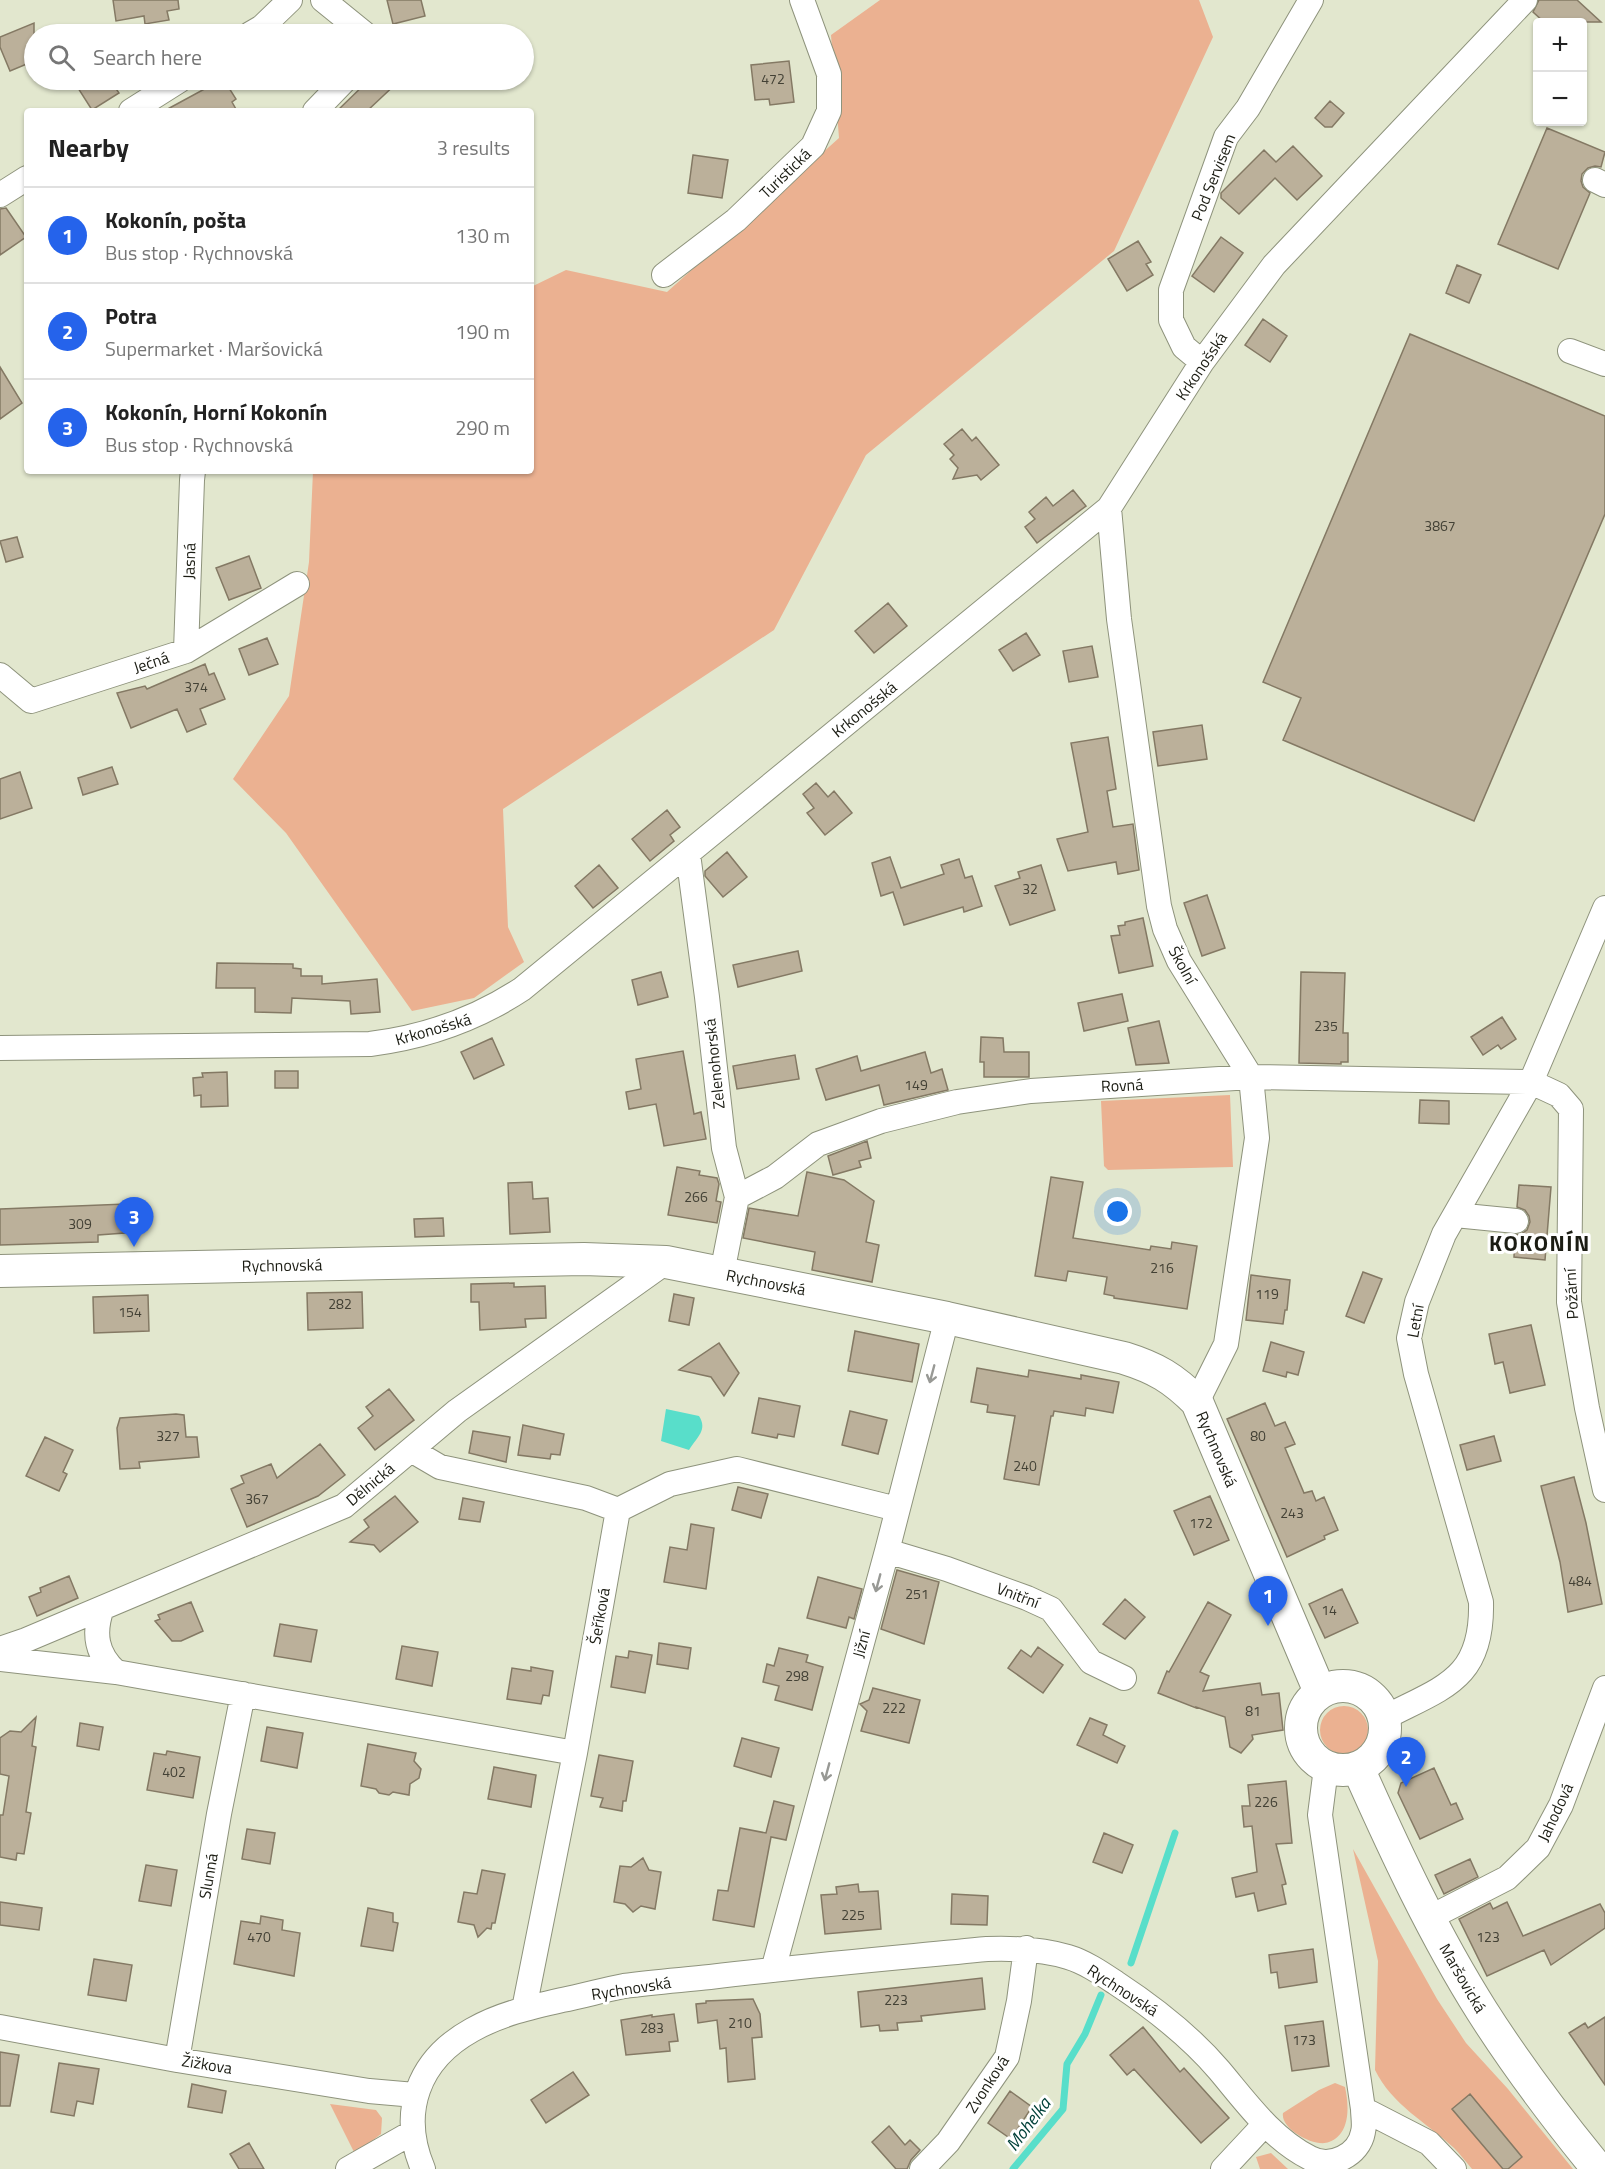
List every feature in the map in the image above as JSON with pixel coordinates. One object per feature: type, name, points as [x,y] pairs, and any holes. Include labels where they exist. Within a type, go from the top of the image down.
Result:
[{"type":"main road","name":"Rychnovská","points":[[0,1271],[584,1258],[666,1262],[1092,1349],[1152,1367],[1181,1387],[1197,1402],[1320,1692]]},
{"type":"main road","points":[[1342,1686],[1364,1691],[1373,1698],[1384,1718],[1385,1733],[1381,1748],[1371,1760],[1358,1768],[1342,1771],[1326,1768],[1314,1760],[1306,1750],[1301,1738],[1300,1724],[1307,1706],[1320,1692],[1331,1687],[1342,1686]]},
{"type":"main road","name":"Maršovická","points":[[1358,1768],[1429,1918],[1481,2010],[1515,2061],[1599,2164]]},
{"type":"street","points":[[265,24],[290,0]]},
{"type":"street","points":[[323,0],[353,24]]},
{"type":"street","name":"Turistická","points":[[664,275],[736,220],[813,146],[829,111],[829,74],[802,0]]},
{"type":"street","name":"Pod Servisem","points":[[1202,362],[1184,347],[1172,320],[1171,290],[1226,137],[1248,108],[1311,0]]},
{"type":"street","name":"Krkonošská","points":[[0,1048],[341,1046],[390,1042],[427,1034],[479,1015],[522,989],[1108,508],[1202,362],[1274,265],[1525,0]]},
{"type":"street","points":[[136,108],[164,90]]},
{"type":"street","points":[[318,108],[335,90]]},
{"type":"street","points":[[0,195],[24,180]]},
{"type":"street","points":[[1570,351],[1605,364]]},
{"type":"street","name":"Jasná","points":[[186,651],[193,474]]},
{"type":"street","name":"Školní","points":[[1108,508],[1119,619],[1165,929],[1179,961],[1251,1077],[1257,1138],[1226,1344],[1197,1402]]},
{"type":"street","name":"Ječná","points":[[0,675],[31,700],[186,651],[297,584]]},
{"type":"street","name":"Zelenohorská","points":[[688,854],[724,1149],[737,1197],[722,1273]]},
{"type":"street","name":"Letní","points":[[1384,1718],[1445,1688],[1461,1675],[1473,1659],[1482,1622],[1482,1602],[1416,1374],[1409,1338],[1417,1302],[1444,1233],[1531,1082],[1605,908]]},
{"type":"street","name":"Rovná","points":[[737,1197],[775,1177],[818,1144],[881,1121],[957,1102],[1031,1091],[1251,1077],[1531,1082]]},
{"type":"street","name":"Požární","points":[[1531,1082],[1559,1095],[1571,1109],[1569,1302],[1587,1408],[1605,1490]]},
{"type":"street","points":[[1455,1215],[1516,1221]]},
{"type":"street","name":"Dělnická","points":[[0,1649],[344,1506],[457,1411],[666,1262]]},
{"type":"street","name":"Jižní","points":[[773,1970],[947,1318]]},
{"type":"street","points":[[411,1449],[440,1467],[586,1498],[618,1510],[670,1484],[737,1469],[897,1509]]},
{"type":"street","name":"Šeříková","points":[[524,2009],[575,1753],[618,1510]]},
{"type":"street","name":"Vnitřní","points":[[886,1551],[947,1569],[1052,1609],[1091,1662],[1124,1678]]},
{"type":"street","points":[[102,1608],[97,1623],[97,1637],[106,1663],[116,1672]]},
{"type":"street","points":[[0,1659],[116,1672],[575,1753]]},
{"type":"street","name":"Jahodová","points":[[1429,1918],[1507,1878],[1538,1848],[1561,1805],[1605,1688]]},
{"type":"street","name":"Slunná","points":[[177,2060],[219,1814],[243,1694]]},
{"type":"street","name":"Rychnovská","points":[[423,2169],[417,2154],[413,2132],[412,2111],[415,2095],[424,2076],[443,2050],[470,2031],[490,2021],[524,2009],[624,1986],[987,1949],[1026,1948],[1070,1957],[1099,1971],[1168,2019],[1213,2063],[1266,2124],[1295,2149],[1313,2160],[1331,2162],[1344,2158],[1358,2144],[1363,2132],[1363,2109],[1320,1815],[1326,1768]]},
{"type":"street","name":"Zvonková","points":[[922,2169],[948,2142],[1007,2057],[1019,2001],[1026,1948]]},
{"type":"street","name":"Žižkova","points":[[0,2027],[177,2060],[369,2091],[415,2095]]},
{"type":"street","points":[[1363,2109],[1429,2143],[1454,2169]]},
{"type":"street","points":[[1223,2169],[1266,2124]]},
{"type":"street","points":[[348,2169],[413,2132]]},
{"type":"shaded area","points":[[880,0],[1199,0],[1213,37],[1114,251],[866,455],[774,630],[503,809],[508,927],[524,962],[474,998],[412,1011],[286,833],[233,779],[289,696],[309,562],[313,474],[534,474],[534,286],[566,270],[667,292],[839,138],[831,35]]},
{"type":"shaded area","points":[[1230,1095],[1233,1167],[1108,1170],[1104,1166],[1101,1101]]},
{"type":"shaded area","points":[[1344,1706],[1361,1713],[1368,1730],[1361,1747],[1344,1754],[1327,1747],[1320,1730],[1327,1713]]},
{"type":"shaded area","points":[[1353,1849],[1437,1999],[1466,2043],[1508,2089],[1573,2169],[1472,2169],[1454,2148],[1400,2103],[1382,2082],[1375,2070],[1378,1961]]},
{"type":"shaded area","points":[[1335,2083],[1345,2087],[1347,2110],[1345,2126],[1336,2138],[1329,2142],[1315,2142],[1300,2136],[1287,2125],[1283,2113],[1319,2090]]},
{"type":"shaded area","points":[[330,2104],[376,2110],[382,2118],[381,2134],[355,2154]]},
{"type":"shaded area","points":[[1271,2153],[1288,2169],[1260,2169],[1256,2157]]},
{"type":"water","points":[[666,1409],[699,1416],[702,1429],[689,1450],[661,1441]]},
{"type":"building","points":[[113,0],[178,0],[179,9],[167,11],[169,20],[145,24],[144,16],[116,21]]},
{"type":"building","points":[[387,0],[421,0],[425,16],[393,24]]},
{"type":"building","points":[[1539,0],[1577,0],[1601,22],[1587,22],[1587,18],[1540,18],[1533,12]]},
{"type":"building","points":[[24,27],[24,65],[10,71],[0,47],[0,37]]},
{"type":"building","points":[[789,61],[794,102],[770,105],[769,99],[755,100],[751,65]]},
{"type":"building","points":[[79,90],[117,90],[119,93],[95,108],[91,108]]},
{"type":"building","points":[[203,90],[230,90],[236,99],[232,102],[235,108],[170,108]]},
{"type":"building","points":[[359,90],[389,90],[370,108],[340,108]]},
{"type":"building","points":[[1330,101],[1344,113],[1332,127],[1325,127],[1315,118]]},
{"type":"building","points":[[1547,128],[1605,152],[1601,167],[1588,168],[1582,174],[1583,187],[1590,193],[1558,269],[1498,244]]},
{"type":"building","points":[[1293,146],[1322,176],[1297,200],[1275,178],[1239,214],[1221,198],[1221,193],[1264,150],[1276,162]]},
{"type":"building","points":[[693,155],[728,160],[722,198],[688,193]]},
{"type":"building","points":[[6,208],[24,234],[24,238],[0,255],[0,209]]},
{"type":"building","points":[[1221,237],[1243,253],[1214,292],[1192,276]]},
{"type":"building","points":[[1138,241],[1151,262],[1146,264],[1153,275],[1127,291],[1108,259]]},
{"type":"building","points":[[1457,265],[1481,275],[1469,303],[1446,293]]},
{"type":"building","points":[[1263,319],[1287,336],[1270,362],[1245,345]]},
{"type":"building","points":[[1410,334],[1605,416],[1605,514],[1474,821],[1283,740],[1301,698],[1263,682]]},
{"type":"building","points":[[0,367],[22,403],[0,419]]},
{"type":"building","points":[[962,429],[972,441],[976,437],[999,465],[981,480],[977,475],[953,479],[958,468],[950,459],[954,455],[944,444]]},
{"type":"building","points":[[1073,490],[1086,506],[1037,543],[1025,527],[1035,519],[1029,512],[1046,497],[1053,506]]},
{"type":"building","points":[[17,537],[23,557],[6,562],[0,541]]},
{"type":"building","points":[[249,556],[261,588],[229,600],[216,568]]},
{"type":"building","points":[[888,603],[907,626],[874,653],[855,631]]},
{"type":"building","points":[[1026,633],[1040,655],[1013,671],[999,650]]},
{"type":"building","points":[[267,638],[278,664],[249,675],[239,649]]},
{"type":"building","points":[[1092,646],[1098,677],[1069,682],[1063,651]]},
{"type":"building","points":[[205,664],[209,675],[214,673],[225,699],[200,709],[206,724],[187,732],[177,709],[131,728],[117,693],[145,686],[147,689]]},
{"type":"building","points":[[1202,725],[1207,759],[1158,766],[1153,732]]},
{"type":"building","points":[[1108,737],[1116,789],[1107,791],[1113,827],[1133,824],[1139,870],[1118,874],[1116,862],[1068,871],[1057,839],[1088,832],[1071,743]]},
{"type":"building","points":[[112,767],[118,784],[83,795],[78,778]]},
{"type":"building","points":[[20,772],[32,808],[0,819],[0,779]]},
{"type":"building","points":[[816,783],[828,797],[834,791],[852,813],[825,835],[807,813],[814,808],[803,794]]},
{"type":"building","points":[[667,810],[680,827],[670,835],[674,841],[650,861],[632,839]]},
{"type":"building","points":[[727,852],[747,877],[723,897],[705,876],[705,871]]},
{"type":"building","points":[[890,857],[901,888],[944,874],[941,865],[959,859],[965,878],[972,876],[982,906],[964,912],[963,907],[904,925],[893,892],[881,896],[872,863]]},
{"type":"building","points":[[599,865],[618,888],[593,908],[575,886]]},
{"type":"building","points":[[1041,865],[1055,910],[1010,925],[995,886],[1020,878],[1018,872]]},
{"type":"building","points":[[1207,895],[1225,948],[1202,956],[1184,903]]},
{"type":"building","points":[[1143,918],[1153,966],[1119,973],[1111,936],[1120,935],[1118,926],[1125,925],[1125,922]]},
{"type":"building","points":[[798,951],[802,971],[738,987],[733,965]]},
{"type":"building","points":[[217,963],[293,964],[293,968],[301,969],[301,976],[322,976],[322,984],[377,979],[380,1012],[351,1014],[350,1001],[292,998],[291,1013],[255,1012],[255,988],[216,988]]},
{"type":"building","points":[[661,972],[668,997],[638,1005],[632,980]]},
{"type":"building","points":[[1301,972],[1345,973],[1343,1033],[1348,1033],[1348,1062],[1341,1062],[1341,1064],[1299,1063]]},
{"type":"building","points":[[1122,994],[1128,1021],[1084,1031],[1078,1003]]},
{"type":"building","points":[[1502,1017],[1516,1039],[1501,1049],[1498,1045],[1483,1055],[1471,1037]]},
{"type":"building","points":[[1159,1021],[1169,1063],[1136,1065],[1128,1028]]},
{"type":"building","points":[[981,1037],[1003,1038],[1004,1052],[1029,1052],[1029,1077],[984,1077],[984,1062],[980,1062]]},
{"type":"building","points":[[492,1038],[504,1065],[474,1079],[461,1052]]},
{"type":"building","points":[[683,1051],[694,1114],[701,1112],[706,1139],[664,1146],[656,1104],[629,1109],[626,1092],[641,1089],[636,1059]]},
{"type":"building","points":[[925,1052],[931,1073],[942,1069],[948,1090],[884,1105],[879,1085],[826,1100],[816,1069],[857,1056],[861,1071]]},
{"type":"building","points":[[795,1055],[799,1079],[737,1089],[733,1066]]},
{"type":"building","points":[[275,1071],[298,1071],[298,1088],[275,1088]]},
{"type":"building","points":[[227,1072],[228,1106],[201,1107],[201,1095],[194,1096],[193,1078],[203,1077],[202,1073]]},
{"type":"building","points":[[1420,1100],[1449,1101],[1449,1124],[1419,1123]]},
{"type":"building","points":[[867,1141],[871,1158],[859,1161],[861,1167],[833,1175],[828,1156]]},
{"type":"building","points":[[677,1167],[700,1171],[699,1175],[717,1178],[719,1184],[716,1201],[721,1202],[717,1223],[668,1215]]},
{"type":"building","points":[[807,1172],[844,1180],[874,1201],[866,1242],[879,1245],[872,1282],[812,1270],[815,1252],[743,1238],[749,1208],[798,1216]]},
{"type":"building","points":[[1051,1177],[1083,1182],[1073,1238],[1150,1250],[1151,1246],[1171,1249],[1172,1242],[1197,1246],[1187,1309],[1114,1298],[1114,1296],[1104,1294],[1107,1277],[1068,1271],[1066,1281],[1035,1276]]},
{"type":"building","points":[[532,1182],[533,1199],[548,1198],[550,1232],[510,1234],[508,1183]]},
{"type":"building","points":[[1519,1185],[1551,1187],[1545,1260],[1514,1257],[1515,1235],[1527,1230],[1530,1222],[1525,1210],[1517,1207]]},
{"type":"building","points":[[126,1204],[127,1231],[98,1235],[98,1242],[0,1245],[0,1209]]},
{"type":"building","points":[[443,1218],[444,1236],[415,1237],[414,1219]]},
{"type":"building","points":[[1363,1272],[1382,1279],[1364,1323],[1346,1316]]},
{"type":"building","points":[[1251,1275],[1290,1280],[1283,1324],[1246,1320]]},
{"type":"building","points":[[514,1283],[514,1287],[545,1286],[546,1318],[525,1319],[526,1327],[480,1330],[479,1302],[471,1302],[471,1284]]},
{"type":"building","points":[[362,1292],[363,1328],[308,1330],[307,1293]]},
{"type":"building","points":[[674,1294],[694,1298],[689,1325],[669,1321]]},
{"type":"building","points":[[148,1295],[149,1331],[94,1333],[93,1297]]},
{"type":"building","points":[[1531,1325],[1545,1385],[1510,1393],[1503,1362],[1495,1364],[1489,1334]]},
{"type":"building","points":[[855,1331],[919,1344],[912,1382],[848,1371]]},
{"type":"building","points":[[1271,1342],[1304,1352],[1298,1375],[1287,1372],[1286,1377],[1263,1371]]},
{"type":"building","points":[[719,1343],[739,1373],[724,1396],[711,1377],[679,1370]]},
{"type":"building","points":[[977,1368],[1028,1377],[1029,1370],[1081,1379],[1081,1375],[1119,1382],[1113,1413],[1086,1408],[1085,1416],[1054,1411],[1051,1416],[1039,1485],[1004,1479],[1015,1416],[987,1412],[988,1405],[971,1402]]},
{"type":"building","points":[[389,1389],[414,1420],[375,1450],[358,1428],[373,1416],[366,1407]]},
{"type":"building","points":[[759,1398],[800,1406],[794,1437],[778,1434],[777,1438],[752,1433]]},
{"type":"building","points":[[1265,1403],[1275,1426],[1285,1422],[1295,1444],[1285,1448],[1304,1493],[1312,1491],[1316,1501],[1324,1497],[1338,1530],[1324,1536],[1325,1539],[1287,1557],[1227,1419]]},
{"type":"building","points":[[850,1411],[887,1420],[878,1454],[842,1445]]},
{"type":"building","points":[[184,1415],[186,1437],[197,1437],[199,1457],[139,1462],[140,1468],[120,1469],[117,1428],[120,1418]]},
{"type":"building","points":[[523,1425],[564,1434],[560,1455],[551,1454],[550,1459],[518,1455]]},
{"type":"building","points":[[473,1431],[510,1437],[506,1462],[469,1453]]},
{"type":"building","points":[[1494,1436],[1501,1461],[1467,1470],[1460,1445]]},
{"type":"building","points":[[45,1437],[73,1450],[63,1472],[67,1474],[59,1491],[26,1476]]},
{"type":"building","points":[[320,1444],[345,1475],[318,1496],[247,1527],[231,1489],[244,1483],[241,1476],[271,1464],[277,1478]]},
{"type":"building","points":[[1574,1477],[1586,1523],[1602,1604],[1568,1612],[1560,1562],[1541,1486]]},
{"type":"building","points":[[738,1487],[768,1494],[761,1518],[732,1510]]},
{"type":"building","points":[[395,1496],[418,1522],[380,1552],[374,1545],[350,1542],[369,1527],[364,1520]]},
{"type":"building","points":[[1210,1496],[1229,1540],[1194,1555],[1174,1511]]},
{"type":"building","points":[[463,1498],[484,1502],[480,1522],[459,1519]]},
{"type":"building","points":[[691,1524],[714,1528],[706,1589],[664,1582],[670,1547],[687,1550]]},
{"type":"building","points":[[897,1570],[939,1582],[924,1644],[881,1629]]},
{"type":"building","points":[[69,1576],[78,1598],[37,1616],[29,1597],[41,1592],[40,1588]]},
{"type":"building","points":[[818,1577],[862,1589],[854,1619],[849,1617],[846,1628],[807,1618]]},
{"type":"building","points":[[1342,1589],[1358,1623],[1325,1638],[1309,1604]]},
{"type":"building","points":[[1125,1599],[1145,1617],[1125,1639],[1103,1624]]},
{"type":"building","points":[[191,1602],[203,1631],[181,1641],[172,1641],[155,1621],[160,1619],[158,1615]]},
{"type":"building","points":[[1208,1602],[1231,1615],[1200,1672],[1209,1676],[1203,1691],[1260,1683],[1262,1695],[1279,1693],[1283,1730],[1252,1735],[1253,1739],[1241,1753],[1230,1747],[1225,1717],[1158,1693],[1167,1671],[1169,1672]]},
{"type":"building","points":[[280,1624],[317,1630],[311,1662],[274,1656]]},
{"type":"building","points":[[659,1643],[691,1648],[688,1669],[657,1664]]},
{"type":"building","points":[[402,1646],[438,1652],[432,1686],[396,1679]]},
{"type":"building","points":[[1038,1647],[1063,1665],[1043,1693],[1008,1668],[1021,1650],[1031,1657]]},
{"type":"building","points":[[779,1648],[808,1655],[806,1662],[823,1667],[812,1710],[775,1700],[779,1686],[763,1682],[767,1664],[774,1666]]},
{"type":"building","points":[[629,1651],[652,1655],[645,1693],[611,1687],[616,1656],[628,1658]]},
{"type":"building","points":[[531,1667],[553,1671],[549,1696],[543,1695],[541,1704],[507,1699],[512,1668],[531,1671]]},
{"type":"building","points":[[873,1688],[920,1700],[909,1743],[861,1731],[867,1711],[860,1704],[869,1700]]},
{"type":"building","points":[[36,1717],[32,1746],[36,1747],[26,1812],[31,1813],[24,1854],[17,1853],[16,1860],[0,1857],[0,1815],[3,1815],[9,1776],[0,1774],[0,1738],[10,1731],[21,1732]]},
{"type":"building","points":[[1090,1718],[1107,1725],[1103,1735],[1125,1746],[1117,1763],[1077,1745]]},
{"type":"building","points":[[80,1723],[103,1727],[99,1750],[77,1746]]},
{"type":"building","points":[[267,1727],[303,1733],[297,1768],[261,1761]]},
{"type":"building","points":[[742,1738],[779,1748],[771,1777],[734,1766]]},
{"type":"building","points":[[368,1744],[416,1753],[414,1761],[421,1769],[419,1778],[410,1784],[409,1795],[393,1792],[389,1795],[361,1786]]},
{"type":"building","points":[[167,1751],[200,1757],[193,1798],[147,1790],[154,1753],[166,1755]]},
{"type":"building","points":[[599,1755],[633,1761],[622,1811],[600,1807],[603,1798],[591,1796]]},
{"type":"building","points":[[494,1767],[536,1775],[531,1807],[488,1799]]},
{"type":"building","points":[[1434,1768],[1451,1805],[1456,1803],[1463,1819],[1420,1839],[1398,1793],[1401,1783]]},
{"type":"building","points":[[1286,1781],[1292,1843],[1276,1844],[1286,1884],[1282,1885],[1286,1904],[1258,1911],[1254,1893],[1236,1897],[1232,1878],[1257,1872],[1252,1826],[1244,1827],[1242,1806],[1250,1806],[1248,1785]]},
{"type":"building","points":[[774,1801],[794,1806],[786,1840],[771,1837],[754,1927],[713,1920],[718,1890],[728,1891],[740,1828],[766,1833]]},
{"type":"building","points":[[247,1829],[275,1833],[270,1864],[242,1859]]},
{"type":"building","points":[[1104,1833],[1133,1845],[1122,1873],[1093,1862]]},
{"type":"building","points":[[643,1858],[649,1870],[661,1872],[655,1909],[641,1906],[633,1912],[625,1904],[614,1902],[620,1866],[631,1867]]},
{"type":"building","points":[[1470,1859],[1478,1877],[1444,1894],[1435,1875]]},
{"type":"building","points":[[146,1865],[177,1870],[171,1906],[139,1901]]},
{"type":"building","points":[[482,1870],[505,1874],[495,1923],[492,1923],[491,1929],[487,1928],[478,1937],[474,1925],[458,1922],[464,1892],[477,1894]]},
{"type":"building","points":[[858,1884],[859,1892],[878,1891],[881,1929],[825,1934],[821,1895],[837,1894],[836,1887]]},
{"type":"building","points":[[952,1894],[988,1896],[987,1925],[951,1924]]},
{"type":"building","points":[[0,1902],[42,1908],[39,1930],[0,1925]]},
{"type":"building","points":[[1507,1902],[1523,1936],[1600,1904],[1605,1913],[1605,1928],[1551,1965],[1544,1950],[1487,1976],[1459,1919],[1490,1903],[1493,1909]]},
{"type":"building","points":[[368,1908],[393,1913],[393,1922],[398,1923],[393,1951],[361,1946]]},
{"type":"building","points":[[261,1916],[283,1920],[282,1930],[300,1933],[294,1976],[234,1964],[241,1921],[260,1924]]},
{"type":"building","points":[[1313,1949],[1317,1982],[1279,1988],[1277,1972],[1271,1973],[1269,1955]]},
{"type":"building","points":[[94,1959],[132,1965],[126,2001],[88,1995]]},
{"type":"building","points":[[982,1978],[985,2009],[921,2016],[922,2021],[897,2023],[898,2030],[880,2031],[879,2025],[861,2027],[858,1992]]},
{"type":"building","points":[[753,1999],[760,2014],[762,2037],[752,2038],[755,2079],[728,2082],[726,2048],[720,2049],[717,2020],[698,2023],[696,2004],[706,2003],[706,2001]]},
{"type":"building","points":[[674,2014],[678,2041],[669,2042],[670,2051],[626,2055],[621,2020]]},
{"type":"building","points":[[1605,2017],[1605,2085],[1569,2033],[1585,2023],[1588,2028]]},
{"type":"building","points":[[1323,2021],[1329,2066],[1292,2071],[1285,2026]]},
{"type":"building","points":[[1143,2027],[1180,2072],[1184,2068],[1229,2118],[1201,2143],[1134,2069],[1127,2075],[1110,2055]]},
{"type":"building","points":[[0,2052],[19,2055],[10,2106],[0,2106]]},
{"type":"building","points":[[59,2063],[99,2069],[93,2104],[77,2101],[74,2116],[51,2112]]},
{"type":"building","points":[[573,2072],[589,2095],[546,2123],[531,2100]]},
{"type":"building","points":[[192,2084],[226,2091],[222,2113],[188,2107]]},
{"type":"building","points":[[1010,2091],[1032,2107],[1011,2139],[988,2123]]},
{"type":"building","points":[[1470,2094],[1522,2157],[1508,2169],[1503,2169],[1452,2109]]},
{"type":"building","points":[[889,2126],[905,2145],[910,2140],[920,2150],[907,2169],[896,2169],[872,2142]]},
{"type":"building","points":[[249,2143],[264,2169],[239,2169],[230,2154]]},
{"type":"waterway","name":"Mohelka","points":[[1131,1963],[1175,1833]]},
{"type":"waterway","name":"Mohelka","points":[[1013,2169],[1063,2109],[1067,2064],[1085,2034],[1101,1995]]},
{"type":"place","name":"Kokonín, Horní Kokonín","points":[[134,1247]]},
{"type":"place","name":"Kokonín, pošta","points":[[1268,1626]]},
{"type":"place","name":"Potra","points":[[1406,1787]]},
{"type":"district","name":"KOKONÍN","points":[[1540,1243]]}]
